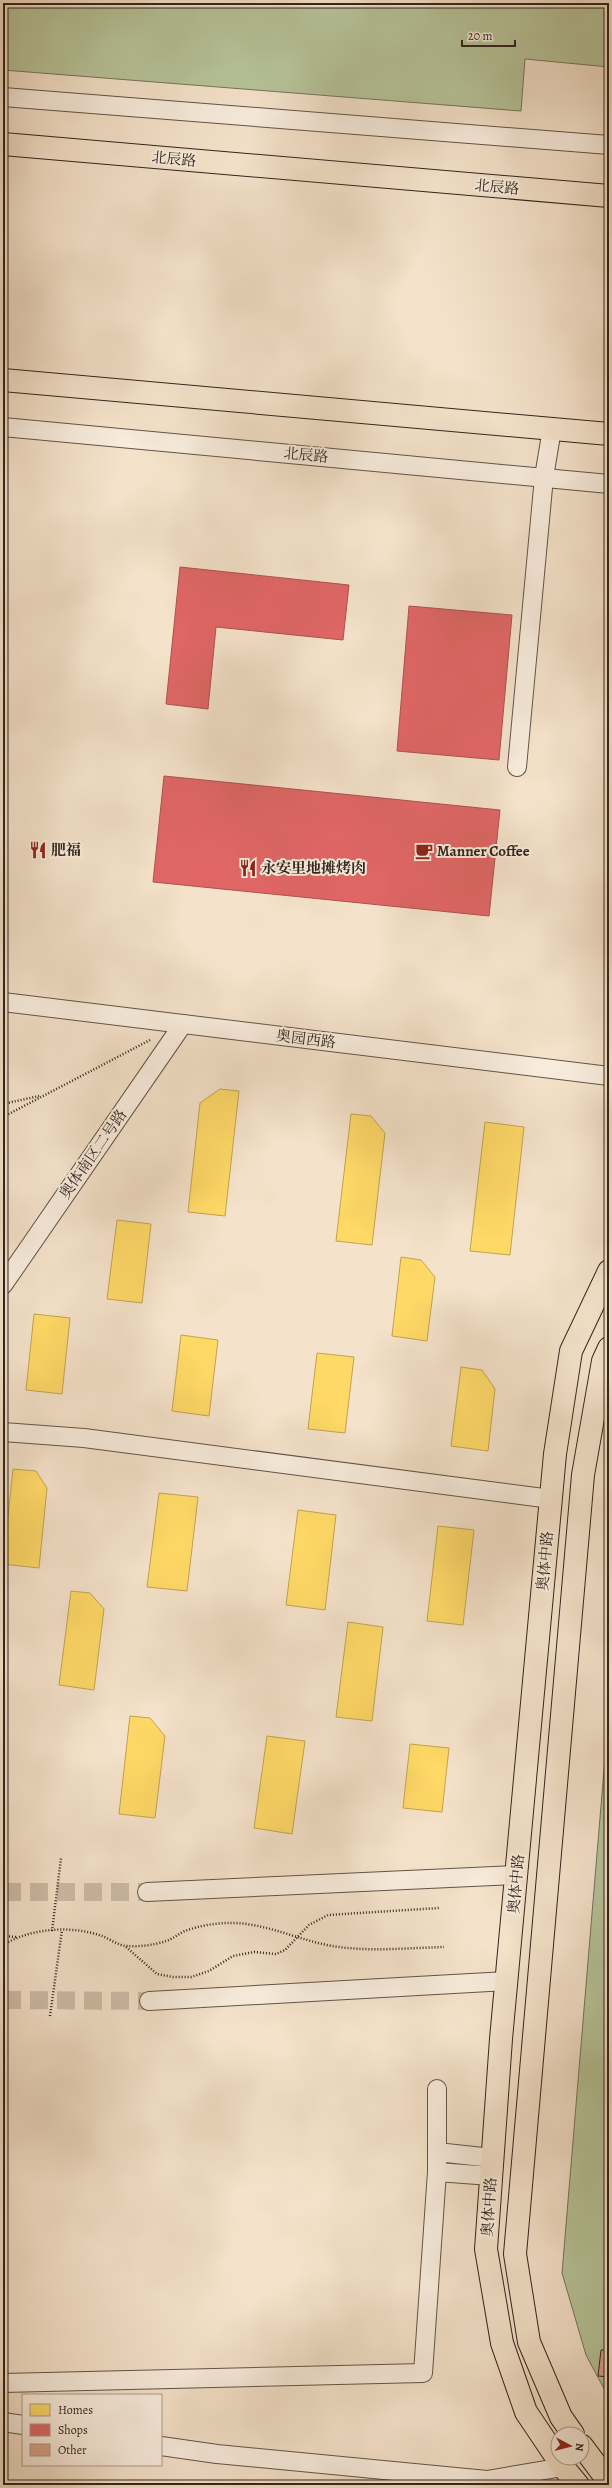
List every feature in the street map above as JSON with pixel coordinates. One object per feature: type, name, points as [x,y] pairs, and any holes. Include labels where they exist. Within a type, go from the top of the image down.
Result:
[{"type":"main road","name":"北辰路","points":[[3,144],[609,196]]},
{"type":"main road","points":[[3,380],[609,434]]},
{"type":"main road","name":"奥体中路","points":[[550,2447],[526,2412],[502,2343],[486,2249],[516,1875],[555,1454],[571,1351],[609,1271]]},
{"type":"main road","name":"奥体中路","points":[[567,2426],[560,2417],[529,2342],[515,2254],[583,1475],[603,1361],[609,1348]]},
{"type":"main road","points":[[590,2457],[609,2482]]},
{"type":"main road","name":"奥体中路","points":[[563,2466],[578,2485]]},
{"type":"street","points":[[3,97],[609,145]]},
{"type":"street","name":"北辰路","points":[[3,427],[609,484]]},
{"type":"street","points":[[517,767],[544,477],[552,429]]},
{"type":"street","name":"奥园西路","points":[[3,1002],[609,1076]]},
{"type":"street","name":"奥体南区二号路","points":[[3,1285],[183,1024]]},
{"type":"street","points":[[3,1432],[84,1438],[551,1499]]},
{"type":"street","points":[[147,1892],[516,1875]]},
{"type":"street","points":[[149,2001],[507,1981]]},
{"type":"street","points":[[3,2383],[423,2373],[437,2172],[437,2089]]},
{"type":"street","points":[[437,2152],[492,2167]]},
{"type":"street","points":[[437,2172],[492,2167]]},
{"type":"street","points":[[3,2422],[22,2425]]},
{"type":"street","points":[[162,2446],[217,2454],[487,2480],[515,2480],[563,2466]]},
{"type":"path","points":[[3,1117],[42,1095],[154,1038]]},
{"type":"path","points":[[3,1104],[42,1095]]},
{"type":"path","points":[[52,1931],[61,1858]]},
{"type":"path","points":[[3,1936],[16,1937],[62,1930],[81,1931],[102,1936],[126,1946],[157,1974],[173,1977],[191,1977],[209,1971],[233,1956],[254,1952],[276,1954],[285,1950],[309,1925],[328,1915],[439,1908]]},
{"type":"path","points":[[126,1946],[140,1946],[166,1941],[184,1931],[207,1925],[230,1923],[255,1925],[306,1941],[334,1946],[395,1949],[444,1947]]},
{"type":"path","points":[[50,2016],[62,1930]]},
{"type":"path","points":[[3,1945],[16,1937]]},
{"type":"green space","points":[[3,3],[609,3],[609,67],[525,59],[521,111],[3,70]]},
{"type":"green space","points":[[609,1710],[609,2398],[586,2355],[562,2273]]},
{"type":"building: Homes","points":[[220,1089],[239,1091],[225,1216],[188,1212],[200,1103]]},
{"type":"building: Homes","points":[[351,1114],[371,1116],[385,1133],[372,1245],[336,1241]]},
{"type":"building: Homes","points":[[485,1122],[524,1127],[510,1255],[470,1251]]},
{"type":"building: Homes","points":[[117,1220],[151,1224],[142,1303],[107,1299]]},
{"type":"building: Homes","points":[[401,1257],[421,1260],[435,1277],[427,1341],[392,1336]]},
{"type":"building: Homes","points":[[34,1314],[70,1318],[62,1394],[26,1390]]},
{"type":"building: Homes","points":[[181,1335],[218,1340],[209,1416],[172,1411]]},
{"type":"building: Homes","points":[[317,1353],[354,1357],[345,1433],[308,1429]]},
{"type":"building: Homes","points":[[461,1367],[482,1370],[495,1389],[488,1451],[451,1446]]},
{"type":"building: Homes","points":[[13,1469],[36,1471],[47,1488],[39,1568],[3,1564]]},
{"type":"building: Homes","points":[[159,1493],[198,1497],[187,1591],[147,1587]]},
{"type":"building: Homes","points":[[298,1510],[336,1515],[325,1610],[286,1605]]},
{"type":"building: Homes","points":[[438,1526],[474,1530],[463,1625],[427,1621]]},
{"type":"building: Homes","points":[[71,1591],[90,1593],[104,1609],[94,1690],[59,1685]]},
{"type":"building: Homes","points":[[348,1622],[383,1627],[372,1721],[336,1717]]},
{"type":"building: Homes","points":[[130,1716],[150,1718],[165,1736],[155,1818],[119,1814]]},
{"type":"building: Homes","points":[[267,1736],[305,1741],[292,1834],[254,1828]]},
{"type":"building: Homes","points":[[410,1744],[449,1748],[442,1812],[403,1808]]},
{"type":"building: Shops","points":[[180,567],[349,585],[343,640],[216,627],[208,709],[166,704]]},
{"type":"building: Shops","points":[[409,606],[512,615],[499,760],[397,751]]},
{"type":"building: Shops","points":[[164,776],[500,810],[489,916],[153,882]]},
{"type":"building: Other","points":[[601,2350],[609,2350],[609,2377],[598,2376]]},
{"type":"building: Other","points":[[609,2386],[609,2407],[607,2406]]},
{"type":"tunnel","points":[[3,1892],[147,1892]]},
{"type":"tunnel","points":[[3,2000],[149,2001]]},
{"type":"place","name":"肥福","points":[[38,850]]},
{"type":"place","name":"Manner Coffee","points":[[424,851]]},
{"type":"place","name":"永安里地摊烤肉","points":[[248,868]]}]
